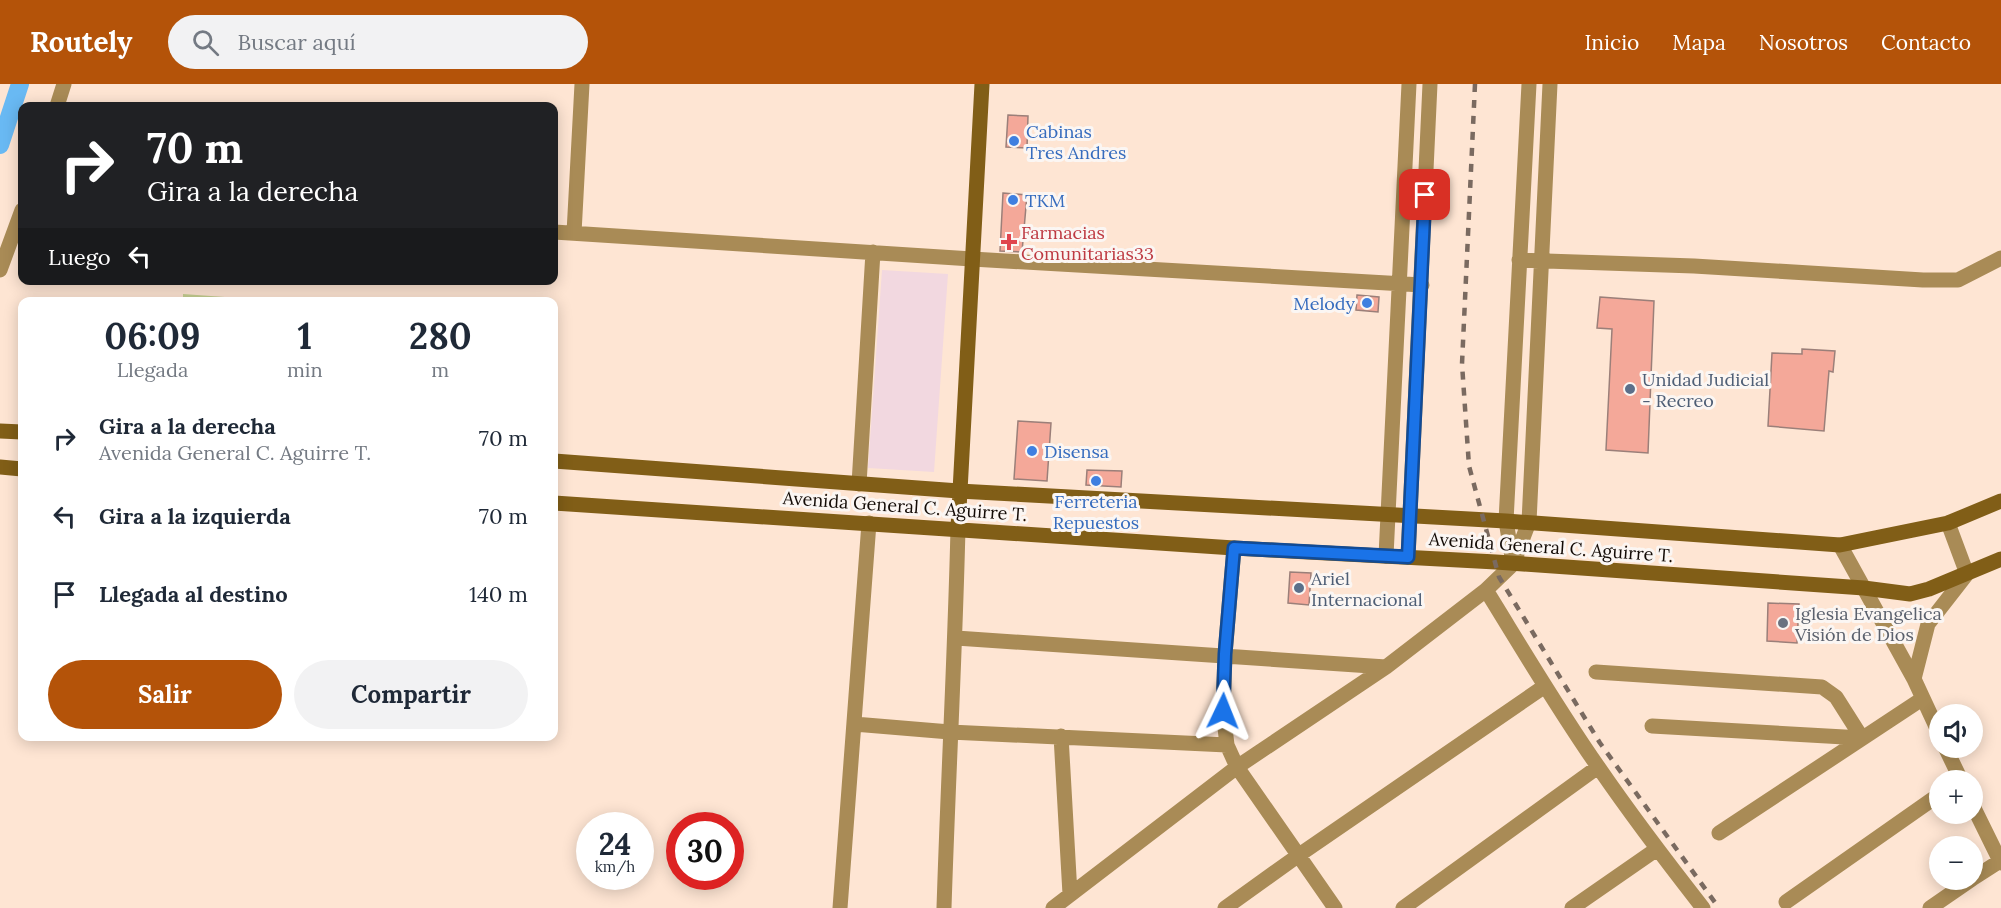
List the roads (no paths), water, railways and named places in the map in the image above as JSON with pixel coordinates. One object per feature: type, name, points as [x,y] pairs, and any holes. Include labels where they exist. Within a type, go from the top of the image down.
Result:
[{"type":"street","points":[[58,102],[64,84]]},
{"type":"street","points":[[574,233],[582,84]]},
{"type":"street","points":[[944,908],[950,732],[956,638],[959,491],[982,84]]},
{"type":"street","points":[[1386,556],[1409,84]]},
{"type":"street","points":[[1408,557],[1430,84]]},
{"type":"street","points":[[1513,564],[1506,521],[1529,84]]},
{"type":"street","points":[[1053,908],[1237,767],[1386,667],[1486,590],[1513,564],[1529,522],[1550,84]]},
{"type":"street","points":[[0,270],[18,221]]},
{"type":"street","points":[[558,232],[1422,285]]},
{"type":"street","points":[[859,484],[873,252]]},
{"type":"street","points":[[1519,260],[1694,266],[1923,280],[1958,280],[2001,258]]},
{"type":"street","points":[[0,431],[18,432]]},
{"type":"street","name":"Avenida General C. Aguirre T.","points":[[558,461],[959,491],[1529,522],[1840,545],[1948,523],[2001,501]]},
{"type":"street","points":[[0,467],[18,469]]},
{"type":"street","name":"Avenida General C. Aguirre T.","points":[[558,503],[1513,564],[1864,588],[1910,594],[1929,590],[2001,559]]},
{"type":"street","points":[[840,908],[869,523]]},
{"type":"street","points":[[1914,679],[1929,624],[1967,574],[1948,523]]},
{"type":"street","points":[[1840,545],[1914,679],[1929,713]]},
{"type":"street","points":[[1234,548],[1225,654],[1223,711],[1227,745],[1237,767],[1335,908]]},
{"type":"street","points":[[1486,590],[1598,767],[1703,908]]},
{"type":"street","points":[[956,638],[1225,654],[1386,667]]},
{"type":"street","points":[[1596,672],[1822,687],[1836,697],[1862,738]]},
{"type":"street","points":[[1225,908],[1545,686]]},
{"type":"street","points":[[1719,833],[1922,699]]},
{"type":"street","points":[[854,724],[950,732],[1227,745]]},
{"type":"street","points":[[1652,726],[1862,738]]},
{"type":"street","points":[[1061,736],[1070,894]]},
{"type":"street","points":[[1403,908],[1598,767]]},
{"type":"street","points":[[1786,902],[1929,802]]},
{"type":"street","points":[[1982,824],[2000,862],[1983,872]]},
{"type":"street","points":[[1572,908],[1657,849]]},
{"type":"street","points":[[1929,908],[1956,890]]},
{"type":"waterway","points":[[0,145],[20,84]]},
{"type":"railway","points":[[1475,84],[1462,364],[1469,466],[1499,577],[1600,743],[1719,908]]},
{"type":"place","name":"Cabinas Tres Andres","points":[[1014,141]]},
{"type":"place","name":"TKM","points":[[1013,200]]},
{"type":"place","name":"Farmacias Comunitarias33","points":[[1009,242]]},
{"type":"place","name":"Melody","points":[[1367,303]]},
{"type":"place","name":"Unidad Judicial - Recreo","points":[[1630,389]]},
{"type":"place","name":"Disensa","points":[[1032,451]]},
{"type":"place","name":"Ferreteria Repuestos","points":[[1096,481]]},
{"type":"place","name":"Ariel Internacional","points":[[1299,588]]},
{"type":"place","name":"Iglesia Evangelica Visión de Dios","points":[[1783,623]]}]
